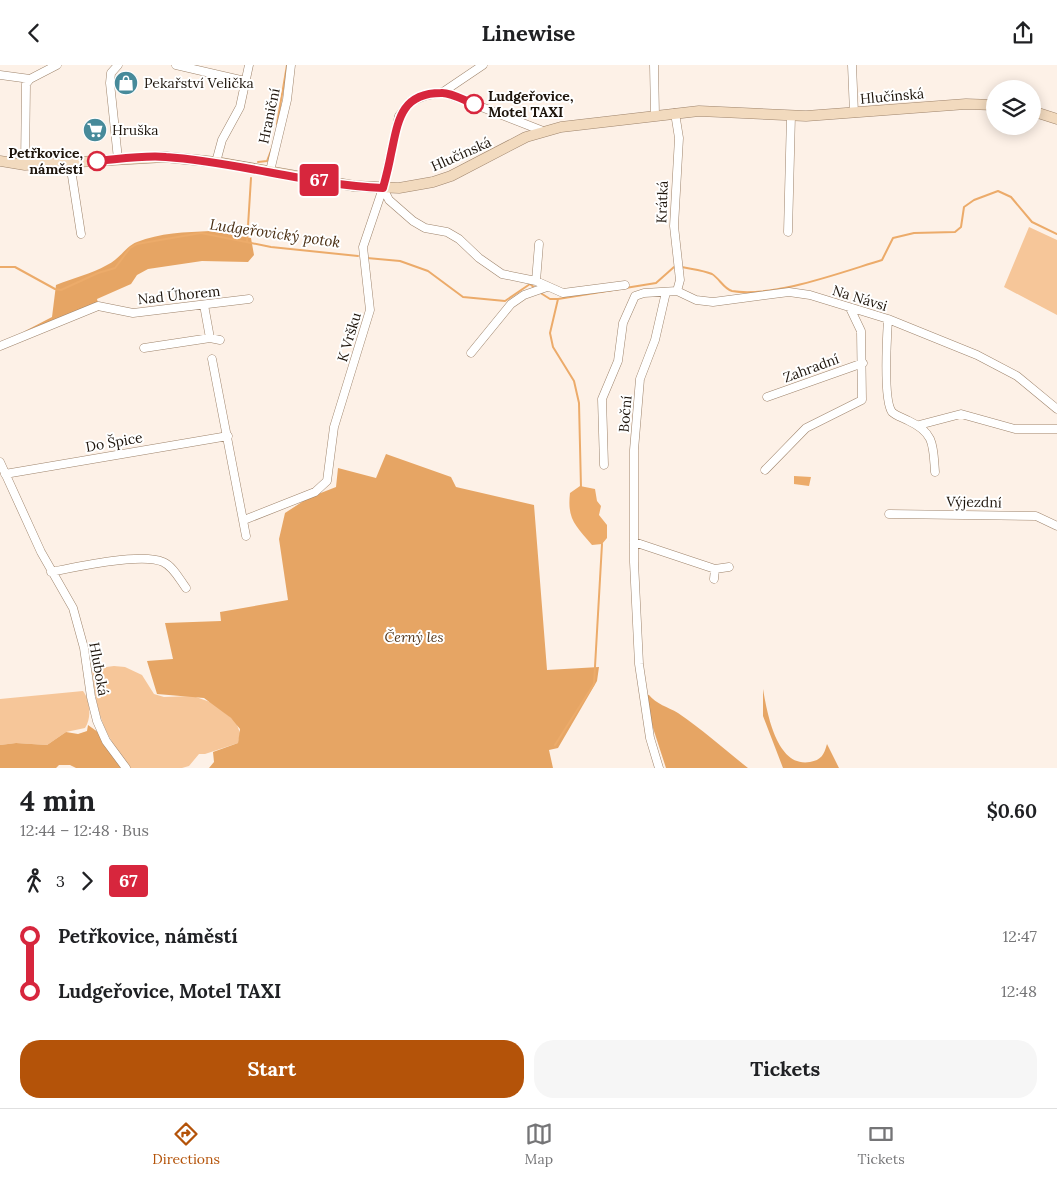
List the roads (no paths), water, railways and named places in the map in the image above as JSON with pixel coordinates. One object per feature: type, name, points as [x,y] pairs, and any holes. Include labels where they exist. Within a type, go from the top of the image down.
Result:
[{"type":"street","points":[[0,75],[30,79],[57,65]]},
{"type":"street","points":[[118,65],[111,73],[110,83],[118,159]]},
{"type":"street","points":[[176,65],[245,81]]},
{"type":"street","points":[[216,162],[222,140],[240,107],[249,65]]},
{"type":"street","name":"Hraniční","points":[[270,171],[287,100],[291,65]]},
{"type":"street","name":"K Vršku","points":[[244,520],[315,492],[327,481],[334,427],[370,310],[363,247],[383,188],[402,111],[410,102],[443,92],[483,65]]},
{"type":"street","points":[[654,65],[655,115]]},
{"type":"street","points":[[852,65],[854,113]]},
{"type":"street","points":[[25,165],[25,92],[30,79]]},
{"type":"street","name":"Hlučínská","points":[[443,92],[543,131]]},
{"type":"street","name":"Hlučínská","points":[[0,161],[25,165],[165,157],[216,162],[383,188],[415,186],[451,176],[543,131],[655,115],[718,111],[791,115],[854,113],[957,104],[986,105]]},
{"type":"street","name":"Krátká","points":[[675,113],[678,138],[673,208],[680,280],[677,291]]},
{"type":"street","points":[[1041,114],[1057,119]]},
{"type":"street","points":[[788,232],[791,115]]},
{"type":"street","points":[[70,163],[81,235]]},
{"type":"street","points":[[383,188],[389,200],[419,225],[447,233],[459,239],[493,269],[536,281]]},
{"type":"street","points":[[539,244],[536,281],[541,290]]},
{"type":"street","points":[[471,353],[512,304],[524,295],[541,290],[563,293],[625,285]]},
{"type":"street","name":"Na Návsi","points":[[604,465],[602,399],[618,361],[623,323],[635,296],[644,293],[677,291],[696,300],[713,302],[789,292],[810,295],[888,319],[977,355],[1017,376],[1057,409]]},
{"type":"street","name":"Boční","points":[[659,768],[650,738],[639,664],[634,542],[634,450],[640,379],[655,340],[666,292]]},
{"type":"street","name":"Nad Úhorem","points":[[0,346],[98,306],[133,313],[248,299]]},
{"type":"street","points":[[204,305],[210,338]]},
{"type":"street","points":[[766,470],[806,428],[862,400],[863,363],[861,331],[850,308]]},
{"type":"street","points":[[888,319],[887,374],[889,406],[893,413],[919,425],[932,441],[935,472]]},
{"type":"street","points":[[144,348],[210,338],[220,341]]},
{"type":"street","points":[[212,359],[246,536]]},
{"type":"street","name":"Zahradní","points":[[767,397],[863,363]]},
{"type":"street","points":[[919,425],[961,414],[1015,429],[1057,429]]},
{"type":"street","name":"Do Špice","points":[[5,474],[228,436]]},
{"type":"street","name":"Hluboká","points":[[0,462],[51,572],[73,608],[79,625],[97,721],[106,741],[126,768]]},
{"type":"street","name":"Výjezdní","points":[[889,514],[1036,516],[1057,526]]},
{"type":"street","points":[[634,542],[714,569],[729,567]]},
{"type":"street","points":[[51,572],[92,564],[147,559],[164,562],[186,588]]},
{"type":"street","points":[[714,569],[714,579]]},
{"type":"waterway","points":[[277,124],[287,65]]},
{"type":"waterway","points":[[258,162],[267,161],[272,148]]},
{"type":"waterway","points":[[247,242],[251,178]]},
{"type":"waterway","name":"Ludgeřovický potok","points":[[682,267],[712,274],[726,288],[732,291],[767,291],[807,283],[882,260],[893,238],[914,233],[955,232],[961,227],[964,207],[974,200],[998,191],[1011,197],[1032,222],[1057,234]]},
{"type":"waterway","name":"Ludgeřovický potok","points":[[0,267],[15,267],[55,289],[61,290],[98,273],[115,268],[130,248],[137,244],[201,233],[271,247],[358,256]]},
{"type":"waterway","name":"Ludgeřovický potok","points":[[367,258],[400,261],[428,271],[463,297],[505,301],[530,284],[536,289]]},
{"type":"waterway","name":"Ludgeřovický potok","points":[[539,292],[550,299],[558,299],[656,283],[674,267]]},
{"type":"waterway","points":[[558,299],[550,333],[553,347],[574,381],[579,403],[581,488]]},
{"type":"waterway","points":[[555,745],[594,684],[602,544]]},
{"type":"place","name":"Pekařství Velička","points":[[126,83]]},
{"type":"place","name":"Ludgeřovice, Motel TAXI","points":[[474,104]]},
{"type":"place","name":"Hruška","points":[[95,130]]},
{"type":"place","name":"Petřkovice, náměstí","points":[[97,161]]},
{"type":"park label","name":"Černý les","points":[[414,637]]}]
